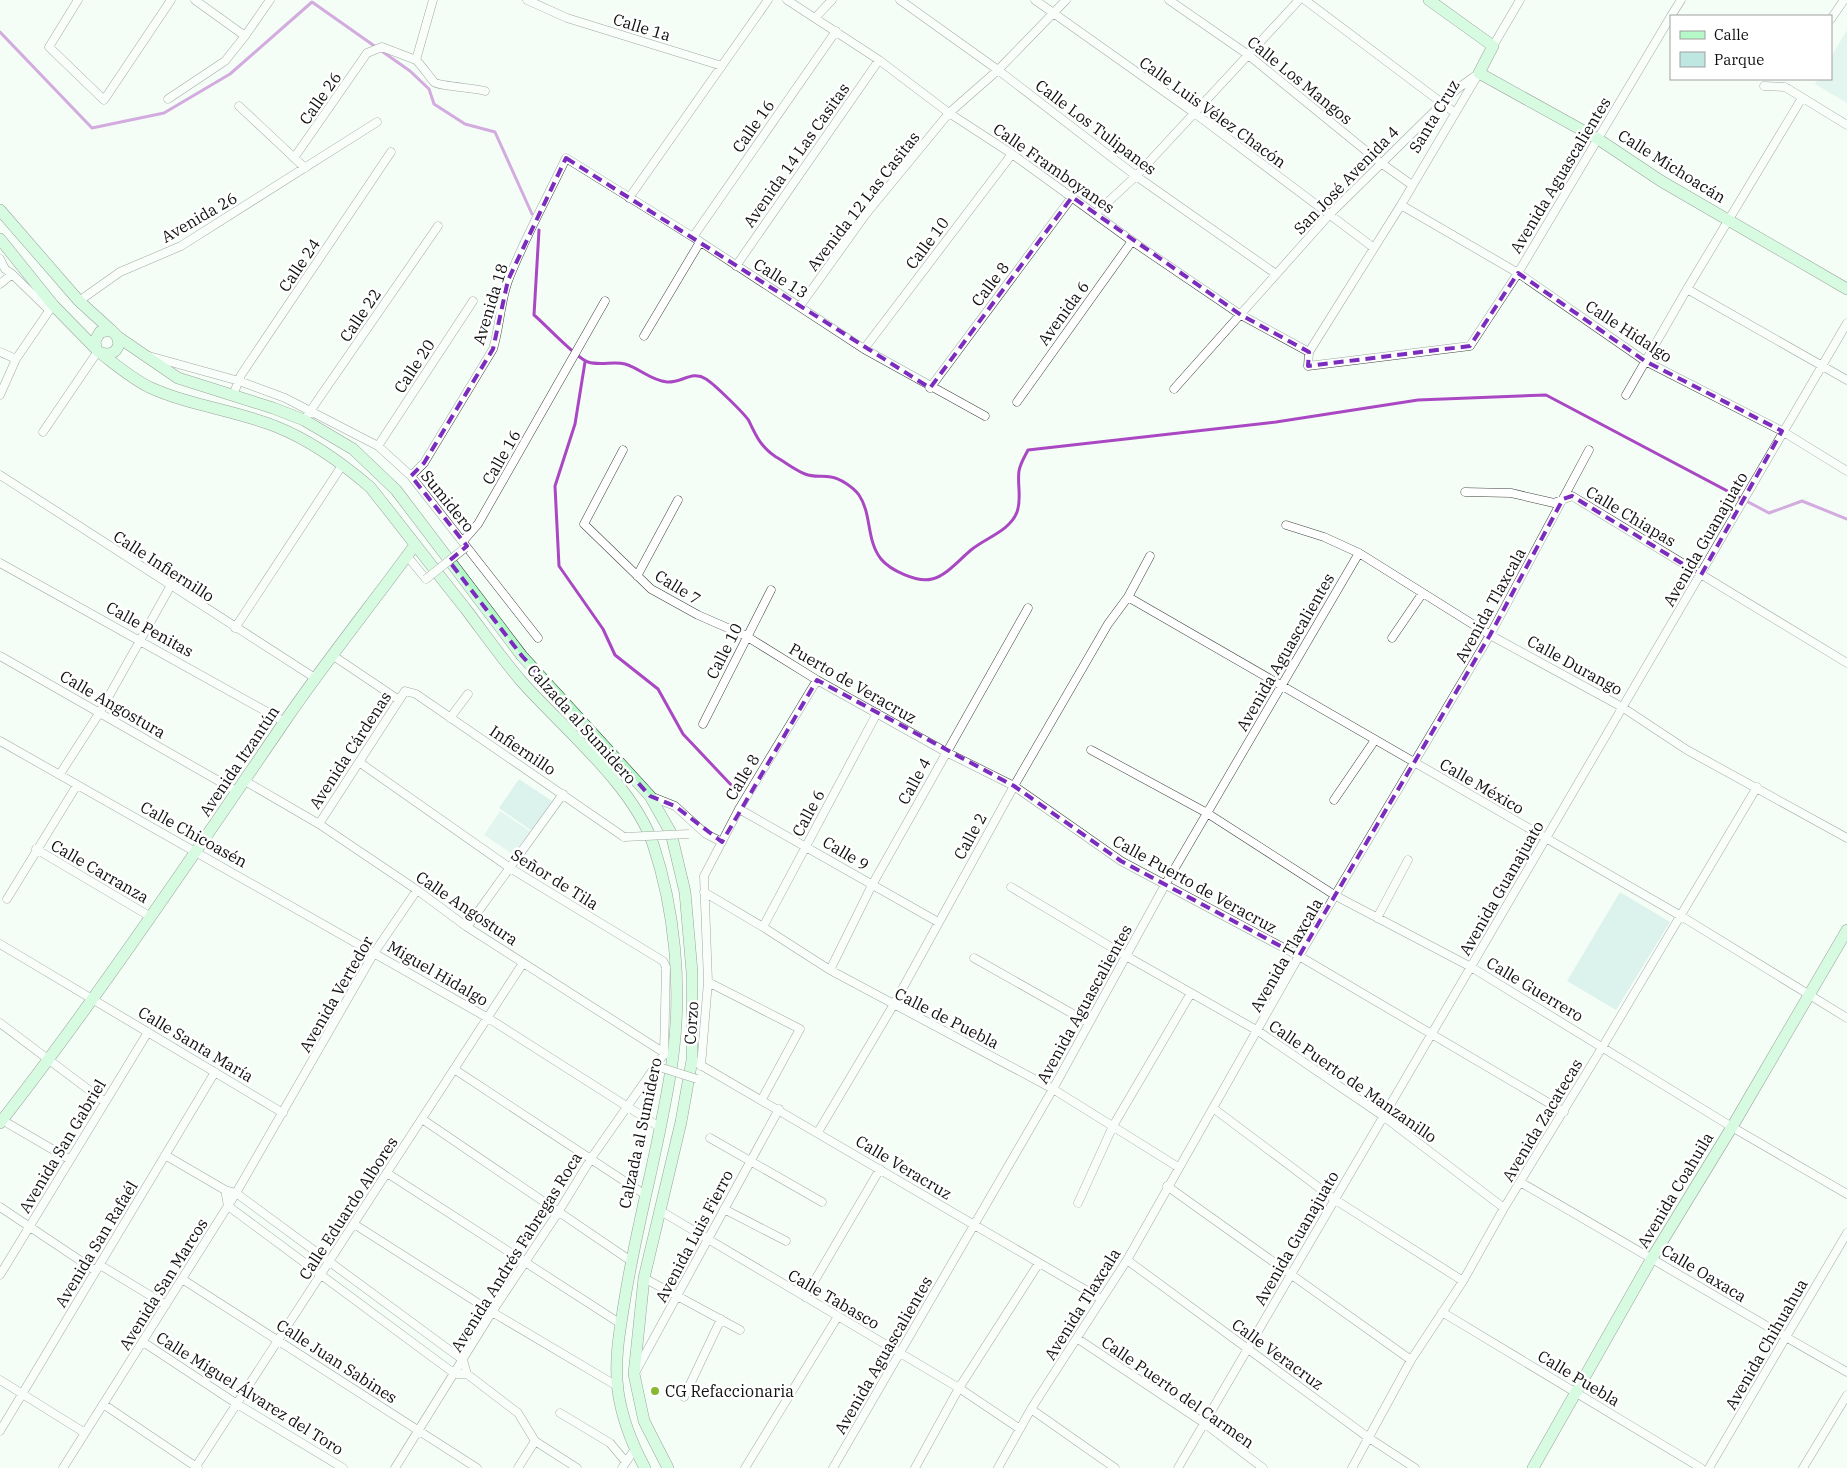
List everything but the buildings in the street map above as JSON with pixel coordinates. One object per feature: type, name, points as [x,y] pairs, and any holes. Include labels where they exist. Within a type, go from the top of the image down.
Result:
[{"type":"main road","points":[[1429,0],[1492,46]]},
{"type":"main road","name":"Santa Cruz","points":[[1478,73],[1492,46]]},
{"type":"main road","name":"Calle Michoacán","points":[[1478,73],[1598,139],[1728,220],[1847,289]]},
{"type":"main road","name":"Calzada al Sumidero","points":[[0,210],[79,301],[115,334],[142,355],[178,378],[304,420],[353,449],[396,490],[522,656],[650,796],[671,833],[685,892],[700,1065],[681,1122],[644,1278],[634,1374],[644,1420],[656,1448],[668,1468]]},
{"type":"main road","name":"Calzada al Sumidero","points":[[0,239],[51,308],[126,373],[149,387],[277,426],[307,440],[343,464],[370,487],[522,682],[595,758],[630,802],[652,840],[664,882],[675,949],[676,1010],[668,1054],[661,1128],[644,1194],[631,1261],[616,1358],[618,1386],[626,1425],[645,1468]]},
{"type":"main road","points":[[103,330],[115,334],[119,344],[115,351],[107,354],[98,350],[94,342],[97,334],[103,330]]},
{"type":"main road","name":"Avenida Itzantún","points":[[1,1122],[94,998],[198,852],[315,678],[415,544]]},
{"type":"main road","name":"Avenida Coahuila","points":[[1533,1468],[1652,1258],[1810,996],[1847,930]]},
{"type":"street","points":[[78,0],[49,47],[104,100],[171,0]]},
{"type":"street","points":[[196,0],[245,36]]},
{"type":"street","points":[[168,100],[224,61],[245,36],[270,0]]},
{"type":"street","points":[[432,0],[416,60],[435,83],[443,87],[459,86],[485,91]]},
{"type":"street","name":"Calle 1a","points":[[527,0],[568,18],[722,66]]},
{"type":"street","points":[[630,198],[768,0]]},
{"type":"street","name":"Calle Framboyanes","points":[[788,0],[879,60],[949,113],[1012,154],[1096,213],[1132,241],[1241,315],[1308,352]]},
{"type":"street","points":[[815,18],[832,0]]},
{"type":"street","name":"Calle Los Tulipanes","points":[[900,0],[998,70],[1136,176],[1276,274]]},
{"type":"street","name":"Calle Luis Vélez Chacón","points":[[1035,0],[1193,112],[1374,248]]},
{"type":"street","name":"Avenida 12 Las Casitas","points":[[800,306],[866,214],[949,113],[998,70],[1066,0]]},
{"type":"street","name":"Calle Los Mangos","points":[[1169,0],[1248,54],[1381,163],[1412,185]]},
{"type":"street","points":[[1096,213],[1136,176],[1193,112],[1299,0]]},
{"type":"street","points":[[1305,0],[1454,112]]},
{"type":"street","name":"Santa Cruz","points":[[1492,46],[1520,0]]},
{"type":"street","name":"Avenida Aguascalientes","points":[[1672,15],[1681,0]]},
{"type":"street","points":[[1832,18],[1844,0]]},
{"type":"street","name":"Avenida Aguascalientes","points":[[1308,352],[1308,366],[1470,346],[1518,273],[1670,18]]},
{"type":"street","name":"Calle 16","points":[[644,336],[697,239],[836,31]]},
{"type":"street","name":"Calle 26","points":[[294,158],[367,53],[382,47],[416,60]]},
{"type":"street","name":"Avenida 14 Las Casitas","points":[[736,266],[879,60]]},
{"type":"street","name":"San José Avenida 4","points":[[1174,389],[1330,215],[1442,104],[1478,73]]},
{"type":"street","name":"Santa Cruz","points":[[1308,352],[1401,205],[1478,73]]},
{"type":"street","points":[[1785,87],[1788,80]]},
{"type":"street","points":[[1764,86],[1785,87],[1847,124]]},
{"type":"street","points":[[1626,395],[1687,289],[1802,98]]},
{"type":"street","points":[[239,106],[305,168]]},
{"type":"street","name":"Avenida 26","points":[[79,301],[120,272],[181,246],[377,122]]},
{"type":"street","name":"Calle 24","points":[[233,395],[239,381],[391,152]]},
{"type":"street","name":"Calle 10","points":[[864,349],[1012,154]]},
{"type":"street","name":"Calle 13","points":[[566,158],[697,239],[864,349],[930,388],[985,416]]},
{"type":"street","name":"Avenida 18","points":[[411,476],[424,463],[493,348],[508,280],[566,158]]},
{"type":"street","name":"Calle 8","points":[[930,388],[1072,197]]},
{"type":"street","name":"Calle Hidalgo","points":[[1401,205],[1518,273],[1646,360],[1782,431],[1847,470]]},
{"type":"street","name":"Calle 22","points":[[304,420],[438,226]]},
{"type":"street","name":"Avenida 6","points":[[1016,402],[1132,241]]},
{"type":"street","points":[[0,259],[5,269],[51,308],[16,359],[0,395]]},
{"type":"street","points":[[0,284],[12,274]]},
{"type":"street","points":[[1687,289],[1847,380]]},
{"type":"street","name":"Calle 20","points":[[378,446],[473,301]]},
{"type":"street","name":"Calle 16","points":[[407,556],[426,579],[465,545],[537,424],[572,356],[605,301]]},
{"type":"street","name":"Avenida Guanajuato","points":[[1178,1468],[1847,322]]},
{"type":"street","points":[[43,432],[98,350]]},
{"type":"street","points":[[0,352],[16,359]]},
{"type":"street","name":"Sumidero","points":[[142,355],[160,357],[239,381],[285,398],[378,446],[411,476],[538,638]]},
{"type":"street","name":"Calle 7","points":[[623,450],[584,524],[651,589],[698,616],[746,636]]},
{"type":"street","name":"Avenida Tlaxcala","points":[[998,1468],[1031,1409],[1078,1339],[1101,1299],[1127,1260],[1167,1186],[1258,1031],[1299,956],[1490,635],[1589,450]]},
{"type":"street","points":[[235,628],[343,464]]},
{"type":"street","name":"Calle Infiernillo","points":[[0,475],[170,587],[315,678]]},
{"type":"street","name":"Calle Chiapas","points":[[1465,492],[1512,493],[1554,503],[1572,496],[1847,663]]},
{"type":"street","points":[[637,576],[678,500]]},
{"type":"street","name":"Calle Durango","points":[[1286,525],[1324,537],[1359,553],[1490,635],[1622,707],[1688,750],[1847,838]]},
{"type":"street","name":"Avenida Aguascalientes","points":[[833,1468],[975,1225],[1165,885],[1359,553]]},
{"type":"street","name":"Calle 2","points":[[818,1132],[894,1004],[1014,786],[1108,624],[1128,597],[1150,556]]},
{"type":"street","name":"Calle Penitas","points":[[0,562],[285,722]]},
{"type":"street","points":[[60,774],[100,712],[170,587]]},
{"type":"street","name":"Calle 10","points":[[703,724],[771,590]]},
{"type":"street","points":[[1392,638],[1422,594]]},
{"type":"street","name":"Calle México","points":[[1128,597],[1681,916],[1847,1018]]},
{"type":"street","name":"Calle 4","points":[[830,970],[872,885],[1028,608]]},
{"type":"street","name":"Puerto de Veracruz","points":[[746,636],[817,680],[946,752]]},
{"type":"street","points":[[332,655],[399,700]]},
{"type":"street","name":"Calle Angostura","points":[[0,656],[238,792]]},
{"type":"street","name":"Calle 8","points":[[704,892],[704,876],[739,809],[817,680]]},
{"type":"street","name":"Avenida Cárdenas","points":[[319,824],[405,691]]},
{"type":"street","name":"Infiernillo","points":[[405,691],[416,694],[624,837],[706,834]]},
{"type":"street","points":[[450,718],[468,694]]},
{"type":"street","name":"Calle 6","points":[[763,926],[877,713]]},
{"type":"street","points":[[1334,800],[1375,740]]},
{"type":"street","name":"Calle Chicoasén","points":[[0,741],[374,952]]},
{"type":"street","name":"Calle Guerrero","points":[[1091,750],[1207,812],[1336,896],[1471,967],[1603,1046],[1732,1127],[1847,1194]]},
{"type":"street","name":"Calle Puerto de Veracruz","points":[[946,752],[1014,786],[1121,861],[1299,956],[1564,1112]]},
{"type":"street","name":"Señor de Tila","points":[[359,762],[510,868],[663,961],[666,967],[668,1054]]},
{"type":"street","name":"Calle Angostura","points":[[246,781],[319,824],[418,890],[467,927],[668,1054]]},
{"type":"street","points":[[7,899],[77,785]]},
{"type":"street","name":"Avenida Zacatecas","points":[[1352,1468],[1411,1360],[1463,1281],[1504,1208],[1564,1112],[1756,787]]},
{"type":"street","points":[[467,927],[563,794]]},
{"type":"street","points":[[650,796],[675,806],[706,834],[722,842]]},
{"type":"street","name":"Calle 9","points":[[739,809],[938,922]]},
{"type":"street","name":"Calle Carranza","points":[[36,849],[151,917]]},
{"type":"street","points":[[1377,918],[1408,860]]},
{"type":"street","name":"Calle Puerto de Manzanillo","points":[[1011,887],[1126,956],[1258,1031],[1383,1116],[1504,1208]]},
{"type":"street","name":"Avenida Vertedor","points":[[283,1113],[374,952],[418,890]]},
{"type":"street","name":"Corzo","points":[[700,1065],[708,982],[704,892]]},
{"type":"street","name":"Calle de Puebla","points":[[704,892],[763,926],[830,970],[1053,1088],[1178,1167]]},
{"type":"street","name":"Calle Santa María","points":[[0,944],[94,998],[283,1113]]},
{"type":"street","name":"Miguel Hidalgo","points":[[374,952],[488,1018],[661,1128]]},
{"type":"street","points":[[974,958],[1089,1023]]},
{"type":"street","name":"Calle Eduardo Albores","points":[[196,1468],[523,963]]},
{"type":"street","points":[[708,982],[800,1029],[762,1099]]},
{"type":"street","points":[[1078,1203],[1113,1126],[1191,993]]},
{"type":"street","points":[[0,1024],[105,1102]]},
{"type":"street","name":"Avenida San Gabriel","points":[[0,1275],[148,1032]]},
{"type":"street","name":"Avenida Andrés Fabregas Roca","points":[[395,1468],[492,1312],[560,1211],[592,1157],[656,1066],[668,1054]]},
{"type":"street","points":[[656,1066],[697,1080],[700,1065]]},
{"type":"street","name":"Calle Veracruz","points":[[700,1065],[762,1099],[1101,1299]]},
{"type":"street","points":[[454,1069],[592,1157],[644,1194]]},
{"type":"street","name":"Avenida San Rafaél","points":[[0,1431],[215,1072]]},
{"type":"street","points":[[1213,1108],[1334,1198],[1463,1281]]},
{"type":"street","name":"Avenida Luis Fierro","points":[[634,1374],[779,1109]]},
{"type":"street","name":"Avenida San Marcos","points":[[63,1468],[228,1206],[283,1113]]},
{"type":"street","points":[[422,1119],[631,1261]]},
{"type":"street","points":[[1,1122],[69,1159]]},
{"type":"street","points":[[710,1138],[822,1202]]},
{"type":"street","points":[[165,1155],[225,1190],[236,1193],[462,1360],[468,1374],[518,1413],[535,1441],[577,1468]]},
{"type":"street","points":[[805,1297],[880,1169]]},
{"type":"street","points":[[387,1173],[621,1324]]},
{"type":"street","name":"Calle Oaxaca","points":[[1520,1182],[1652,1258],[1724,1303],[1847,1372]]},
{"type":"street","points":[[1167,1186],[1292,1273],[1411,1360]]},
{"type":"street","points":[[225,1190],[228,1206],[455,1374],[468,1374]]},
{"type":"street","points":[[0,1207],[29,1227],[98,1268],[166,1305]]},
{"type":"street","points":[[724,1209],[786,1241]]},
{"type":"street","name":"Calle Tabasco","points":[[659,1210],[708,1241],[959,1388],[1020,1429]]},
{"type":"street","points":[[354,1224],[492,1312],[618,1386]]},
{"type":"street","name":"Avenida Chihuahua","points":[[1709,1468],[1847,1233]]},
{"type":"street","name":"Calle Veracruz","points":[[1127,1260],[1369,1438],[1415,1468]]},
{"type":"street","points":[[915,1468],[959,1388],[1039,1263]]},
{"type":"street","points":[[644,1278],[740,1330]]},
{"type":"street","name":"Calle Juan Sabines","points":[[182,1279],[279,1339],[477,1468]]},
{"type":"street","name":"Calle Puebla","points":[[1442,1312],[1701,1468]]},
{"type":"street","points":[[745,1468],[838,1316]]},
{"type":"street","points":[[684,1397],[721,1319]]},
{"type":"street","name":"Calle Puerto del Carmen","points":[[1078,1339],[1204,1423],[1263,1468]]},
{"type":"street","name":"Calle Miguel Álvarez del Toro","points":[[143,1342],[237,1404],[343,1468]]},
{"type":"street","points":[[0,1380],[85,1432]]},
{"type":"street","points":[[1803,1468],[1847,1395]]},
{"type":"street","points":[[104,1404],[196,1468]]},
{"type":"street","points":[[1031,1409],[1115,1468]]},
{"type":"street","points":[[560,1413],[610,1443],[624,1465],[635,1449]]},
{"type":"street","points":[[518,1468],[535,1441]]},
{"type":"highlighted area","points":[[566,158],[930,388],[1072,197],[1241,315],[1309,352],[1308,366],[1470,346],[1518,273],[1645,361],[1782,431],[1701,575],[1572,496],[1563,499],[1490,635],[1299,956],[1121,861],[1014,786],[817,680],[722,842],[675,806],[650,796],[522,656],[449,561],[467,546],[411,476],[424,463],[493,349],[508,280]]},
{"type":"green space","points":[[519,779],[552,801],[532,831],[499,808]]},
{"type":"green space","points":[[1620,892],[1670,922],[1616,1010],[1567,981]]},
{"type":"shaded area","points":[[1847,30],[1847,103],[1815,84],[1817,80],[1832,80],[1832,55]]},
{"type":"shaded area","points":[[500,811],[531,832],[515,856],[484,835]]},
{"type":"waterway","points":[[0,32],[92,128],[164,113],[230,74],[312,2],[410,71],[429,89],[434,104],[465,124],[495,132],[532,214]]},
{"type":"waterway","points":[[539,230],[534,315],[569,348],[588,362],[597,364],[625,364],[661,381],[672,382],[691,376],[706,379],[746,417],[760,441],[771,453],[805,474],[835,478],[854,489],[863,502],[873,544],[881,559],[904,575],[919,579],[932,579],[942,574],[953,567],[971,550],[997,534],[1014,519],[1018,507],[1019,471],[1028,450],[1276,422],[1418,400],[1546,395],[1769,513],[1802,501],[1847,519]]},
{"type":"waterway","points":[[585,362],[575,424],[555,486],[559,566],[603,629],[615,655],[658,689],[683,734],[734,788]]},
{"type":"place","name":"CG Refaccionaria","points":[[655,1391]]}]
